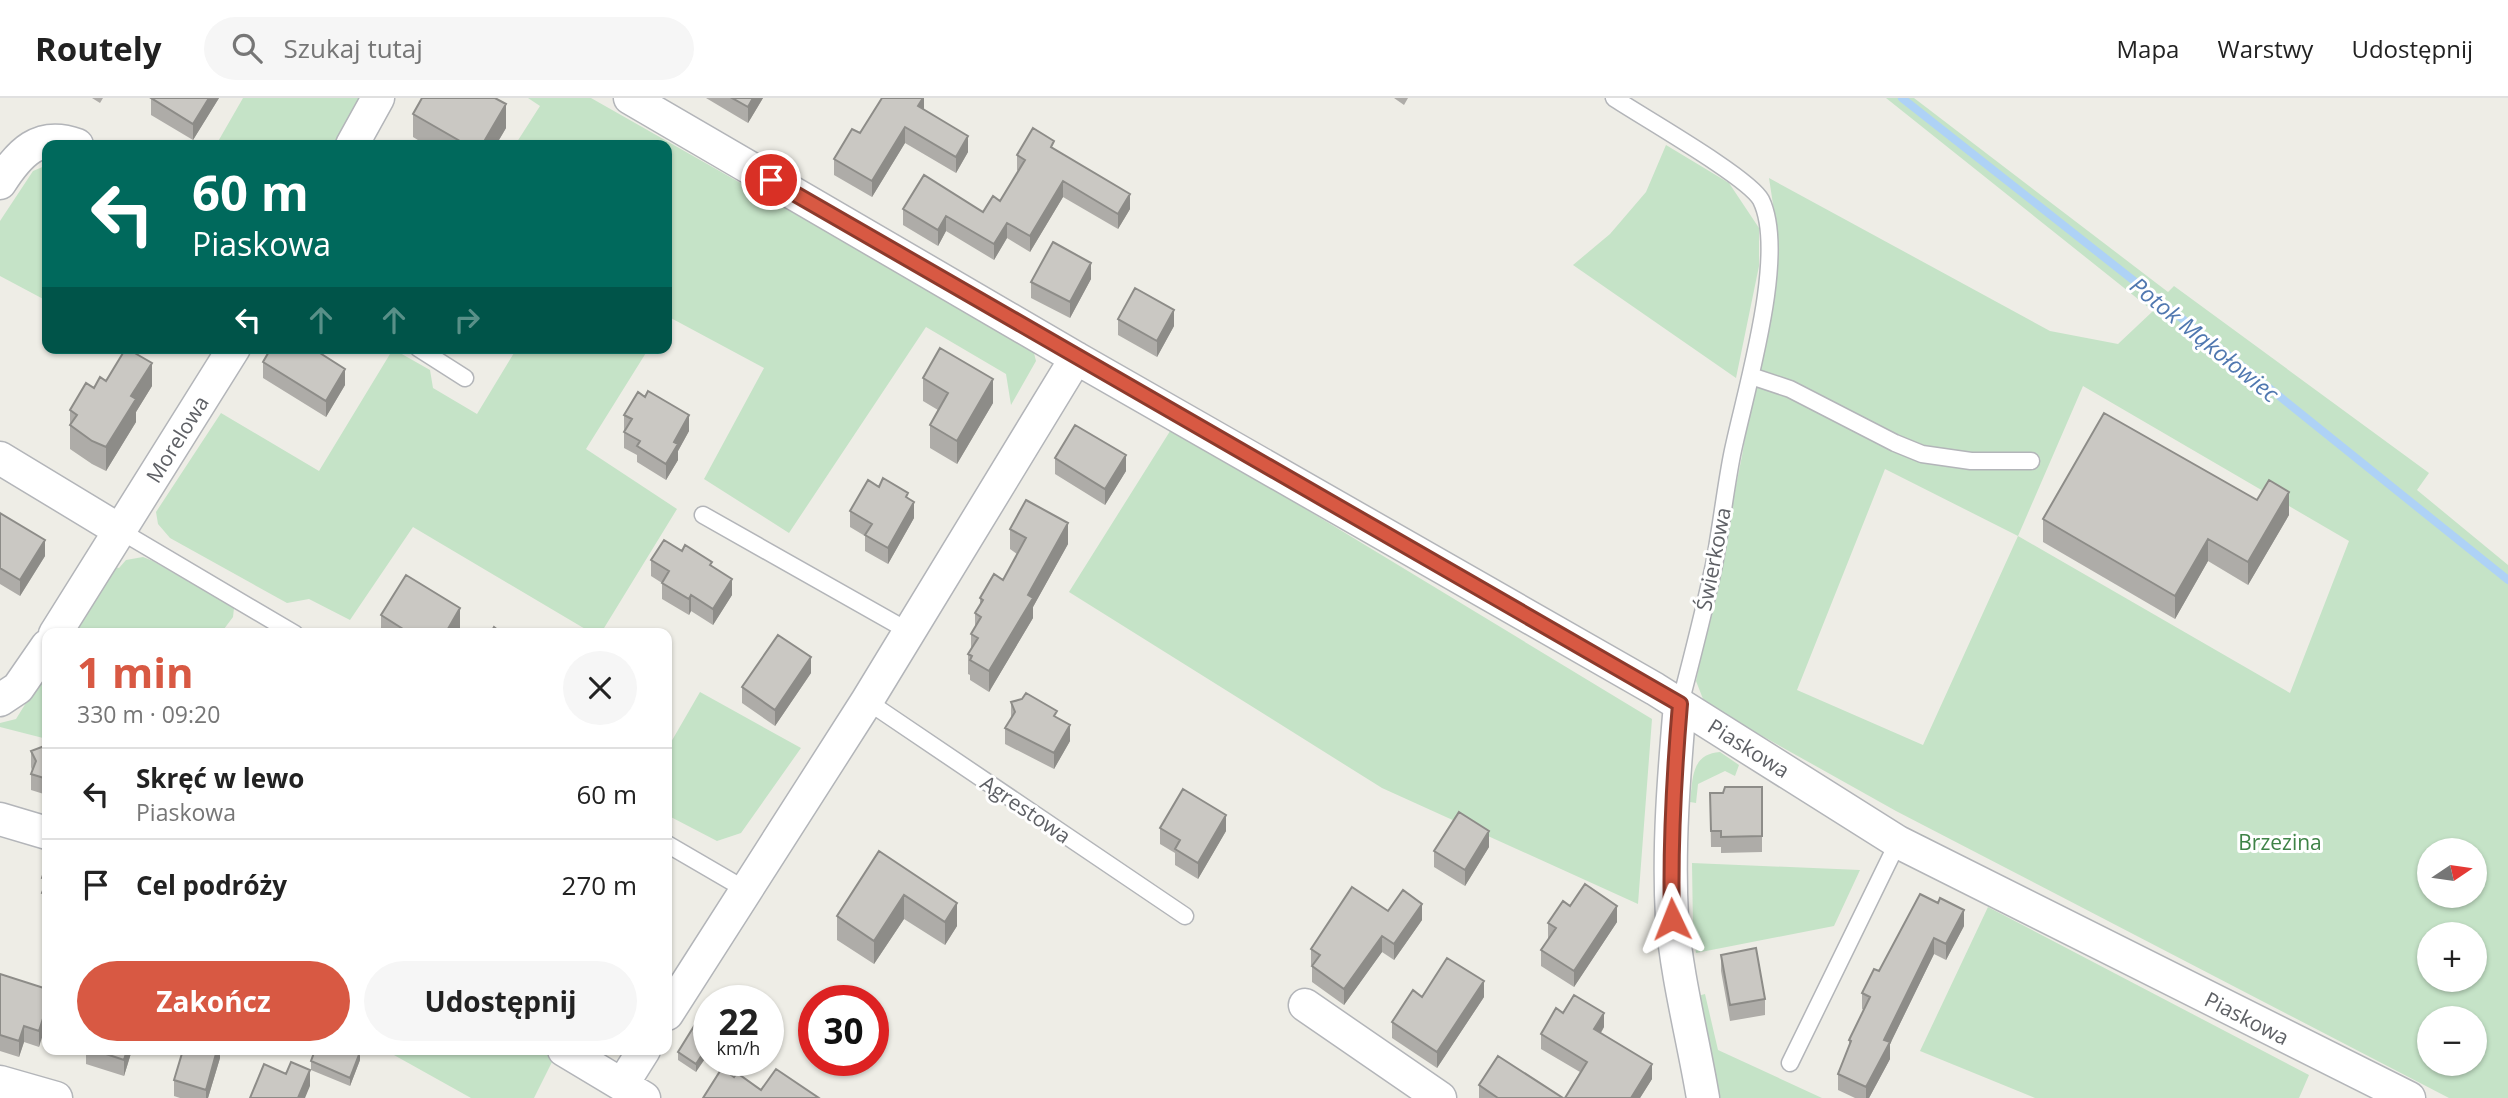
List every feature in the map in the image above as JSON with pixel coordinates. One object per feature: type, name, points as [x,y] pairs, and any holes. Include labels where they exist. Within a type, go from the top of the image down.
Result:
[{"type":"street","points":[[355,140],[378,98]]},
{"type":"street","name":"Piaskowa","points":[[630,98],[1076,358],[1680,704],[1898,842],[2409,1098]]},
{"type":"street","points":[[0,183],[15,160],[29,148],[42,144]]},
{"type":"street","name":"Morelowa","points":[[59,628],[230,354]]},
{"type":"street","points":[[672,1006],[867,701],[1076,358]]},
{"type":"street","points":[[0,458],[120,530]]},
{"type":"street","points":[[4,698],[19,688],[42,654]]},
{"type":"street","name":"Świerkowa","points":[[1680,704],[1674,776],[1672,919],[1677,962],[1703,1098]]},
{"type":"street","points":[[0,819],[42,832]]},
{"type":"street","points":[[1305,1005],[1440,1098]]},
{"type":"street","points":[[572,1055],[633,1091],[643,1055]]},
{"type":"street","points":[[0,1082],[56,1098]]},
{"type":"lane","name":"Świerkowa","points":[[1614,98],[1738,177],[1761,199],[1769,227],[1769,268],[1751,376],[1732,454],[1714,563],[1680,704]]},
{"type":"lane","points":[[428,354],[466,378]]},
{"type":"lane","points":[[1751,376],[1790,388],[1895,443],[1922,454],[1970,461],[2031,461]]},
{"type":"lane","points":[[703,514],[910,632]]},
{"type":"lane","points":[[120,530],[285,628]]},
{"type":"lane","name":"Agrestowa","points":[[867,701],[1185,916]]},
{"type":"lane","points":[[1790,1063],[1898,842]]},
{"type":"lane","points":[[672,847],[746,890]]},
{"type":"green space","points":[[243,98],[367,98],[344,140],[219,140]]},
{"type":"green space","points":[[528,98],[591,98],[665,140],[518,140],[540,106]]},
{"type":"green space","name":"Brzezina","points":[[1886,98],[1914,98],[2168,292],[2174,286],[2429,473],[2417,490],[2508,565],[2508,1098],[2449,1098],[1896,811],[1705,704],[1696,681],[1742,456],[1778,237],[1769,178],[2050,331],[2118,344],[2153,311]],"holes":[[[2083,386],[2349,541],[2290,693],[2018,536]],[[1885,469],[2018,536],[1923,745],[1797,690]]]},
{"type":"green space","points":[[672,144],[1033,349],[1036,361],[1011,405],[1006,374],[926,327],[789,533],[704,479],[764,368],[672,319]]},
{"type":"green space","points":[[1666,145],[1729,183],[1759,228],[1759,266],[1736,378],[1573,265],[1610,234],[1646,192]]},
{"type":"green space","points":[[42,167],[42,298],[0,276],[0,221],[33,171]]},
{"type":"green space","points":[[390,354],[402,354],[430,370],[433,388],[477,414],[513,354],[645,354],[586,449],[677,509],[604,628],[584,628],[413,527],[350,620],[309,599],[287,603],[170,538],[158,524],[156,512],[221,413],[319,471]]},
{"type":"green space","points":[[1172,428],[1652,719],[1638,904],[1382,788],[1069,592]]},
{"type":"green space","points":[[143,557],[153,561],[234,608],[233,617],[225,628],[73,628],[111,566],[119,568],[126,560]]},
{"type":"green space","points":[[42,677],[42,738],[0,727],[0,723],[16,719]]},
{"type":"green space","points":[[700,692],[801,748],[741,833],[717,841],[672,818],[672,740]]},
{"type":"green space","points":[[1720,752],[1739,765],[1735,776],[1725,771],[1698,784],[1696,803],[1690,802],[1693,776],[1699,762],[1704,757]]},
{"type":"green space","points":[[1692,863],[1860,870],[1834,926],[1696,953]]},
{"type":"green space","points":[[1988,907],[2309,1075],[2299,1098],[2035,1098],[1920,1051]]},
{"type":"green space","points":[[1705,994],[1718,1050],[1822,1098],[1716,1098],[1694,997]]},
{"type":"green space","points":[[394,1055],[549,1055],[554,1058],[534,1098],[471,1098]]},
{"type":"building","points":[[151,98],[209,98],[193,124]]},
{"type":"building","points":[[422,98],[495,98],[506,104],[485,140],[458,140],[413,114]]},
{"type":"building","points":[[732,98],[753,98],[748,107]]},
{"type":"building","points":[[882,98],[923,98],[918,106],[968,136],[956,157],[905,127],[872,181],[834,159],[852,129],[860,133]]},
{"type":"building","points":[[1033,128],[1054,141],[1051,147],[1130,194],[1118,214],[1063,181],[1030,236],[1007,223],[994,244],[946,216],[938,230],[903,209],[924,175],[983,212],[993,196],[1000,201],[1025,160],[1017,155]]},
{"type":"building","points":[[1053,242],[1091,263],[1070,302],[1031,282]]},
{"type":"building","points":[[1135,288],[1174,310],[1157,341],[1118,319]]},
{"type":"building","points":[[940,348],[993,379],[957,441],[930,425],[948,393],[923,378]]},
{"type":"building","points":[[122,354],[136,354],[152,363],[131,396],[136,399],[106,447],[92,441],[70,425],[77,415],[70,410],[86,383],[94,388],[100,377],[106,381]]},
{"type":"building","points":[[268,354],[321,354],[345,369],[326,401],[263,362]]},
{"type":"building","points":[[648,391],[689,415],[674,442],[678,444],[666,464],[637,446],[640,441],[624,432],[632,419],[624,415],[638,392],[645,397]]},
{"type":"building","points":[[2104,413],[2257,500],[2269,480],[2289,492],[2248,562],[2208,539],[2175,596],[2043,519]]},
{"type":"building","points":[[1075,425],[1126,455],[1105,489],[1055,458]]},
{"type":"building","points":[[883,478],[908,493],[906,497],[914,502],[888,548],[865,535],[872,524],[850,511],[868,480],[879,487]]},
{"type":"building","points":[[1026,500],[1068,523],[1028,595],[1033,598],[989,671],[970,660],[972,656],[968,654],[978,638],[971,634],[981,617],[975,613],[994,574],[1003,580],[1026,538],[1010,529]]},
{"type":"building","points":[[0,513],[45,540],[20,580],[0,568]]},
{"type":"building","points":[[664,540],[682,551],[685,545],[732,579],[713,609],[691,595],[689,599],[662,583],[669,571],[651,560]]},
{"type":"building","points":[[406,575],[460,608],[448,628],[402,628],[381,615]]},
{"type":"building","points":[[778,635],[811,657],[775,710],[742,687]]},
{"type":"building","points":[[1026,693],[1057,711],[1054,716],[1070,725],[1054,753],[1005,728],[1015,712],[1011,702],[1022,699]]},
{"type":"building","points":[[42,747],[42,777],[31,774],[36,761],[31,751]]},
{"type":"building","points":[[1725,787],[1762,787],[1762,836],[1721,837],[1721,831],[1711,831],[1710,793],[1723,793]]},
{"type":"building","points":[[1183,789],[1226,815],[1198,863],[1175,849],[1180,840],[1160,828]]},
{"type":"building","points":[[1459,812],[1489,831],[1465,870],[1434,851]]},
{"type":"building","points":[[879,851],[957,903],[945,922],[904,895],[874,941],[837,916]]},
{"type":"building","points":[[1585,884],[1617,906],[1574,971],[1541,950],[1556,928],[1548,923],[1563,901],[1570,906]]},
{"type":"building","points":[[1352,887],[1388,911],[1403,890],[1422,904],[1394,944],[1382,936],[1344,989],[1312,966],[1320,955],[1311,949]]},
{"type":"building","points":[[1920,894],[1938,903],[1940,898],[1964,910],[1946,944],[1934,938],[1884,1040],[1890,1042],[1866,1087],[1838,1074],[1851,1041],[1849,1040],[1870,997],[1862,993],[1874,969],[1879,971]]},
{"type":"building","points":[[1756,948],[1765,999],[1730,1005],[1721,955]]},
{"type":"building","points":[[1447,958],[1484,981],[1437,1052],[1392,1022],[1413,990],[1422,997]]},
{"type":"building","points":[[0,974],[42,987],[42,1022],[39,1031],[24,1026],[19,1041],[0,1035]]},
{"type":"building","points":[[1574,995],[1604,1013],[1594,1029],[1652,1064],[1631,1098],[1565,1098],[1587,1062],[1541,1034],[1556,1008],[1563,1013]]},
{"type":"building","points":[[693,1028],[693,1062],[678,1052]]},
{"type":"building","points":[[109,1055],[126,1055],[124,1060]]},
{"type":"building","points":[[182,1055],[216,1055],[206,1090],[174,1080]]},
{"type":"building","points":[[313,1055],[359,1055],[350,1078],[311,1061]]},
{"type":"building","points":[[1498,1056],[1563,1098],[1498,1098],[1479,1085]]},
{"type":"building","points":[[291,1062],[310,1070],[298,1098],[250,1098],[264,1064],[286,1074]]},
{"type":"building","points":[[784,1074],[819,1098],[703,1098],[717,1076],[741,1076],[761,1090],[771,1076]]},
{"type":"waterway","name":"Potok Mąkołowiec","points":[[1902,98],[2508,580]]},
{"type":"route","points":[[771,180],[1680,704],[1674,786],[1672,919]]}]
